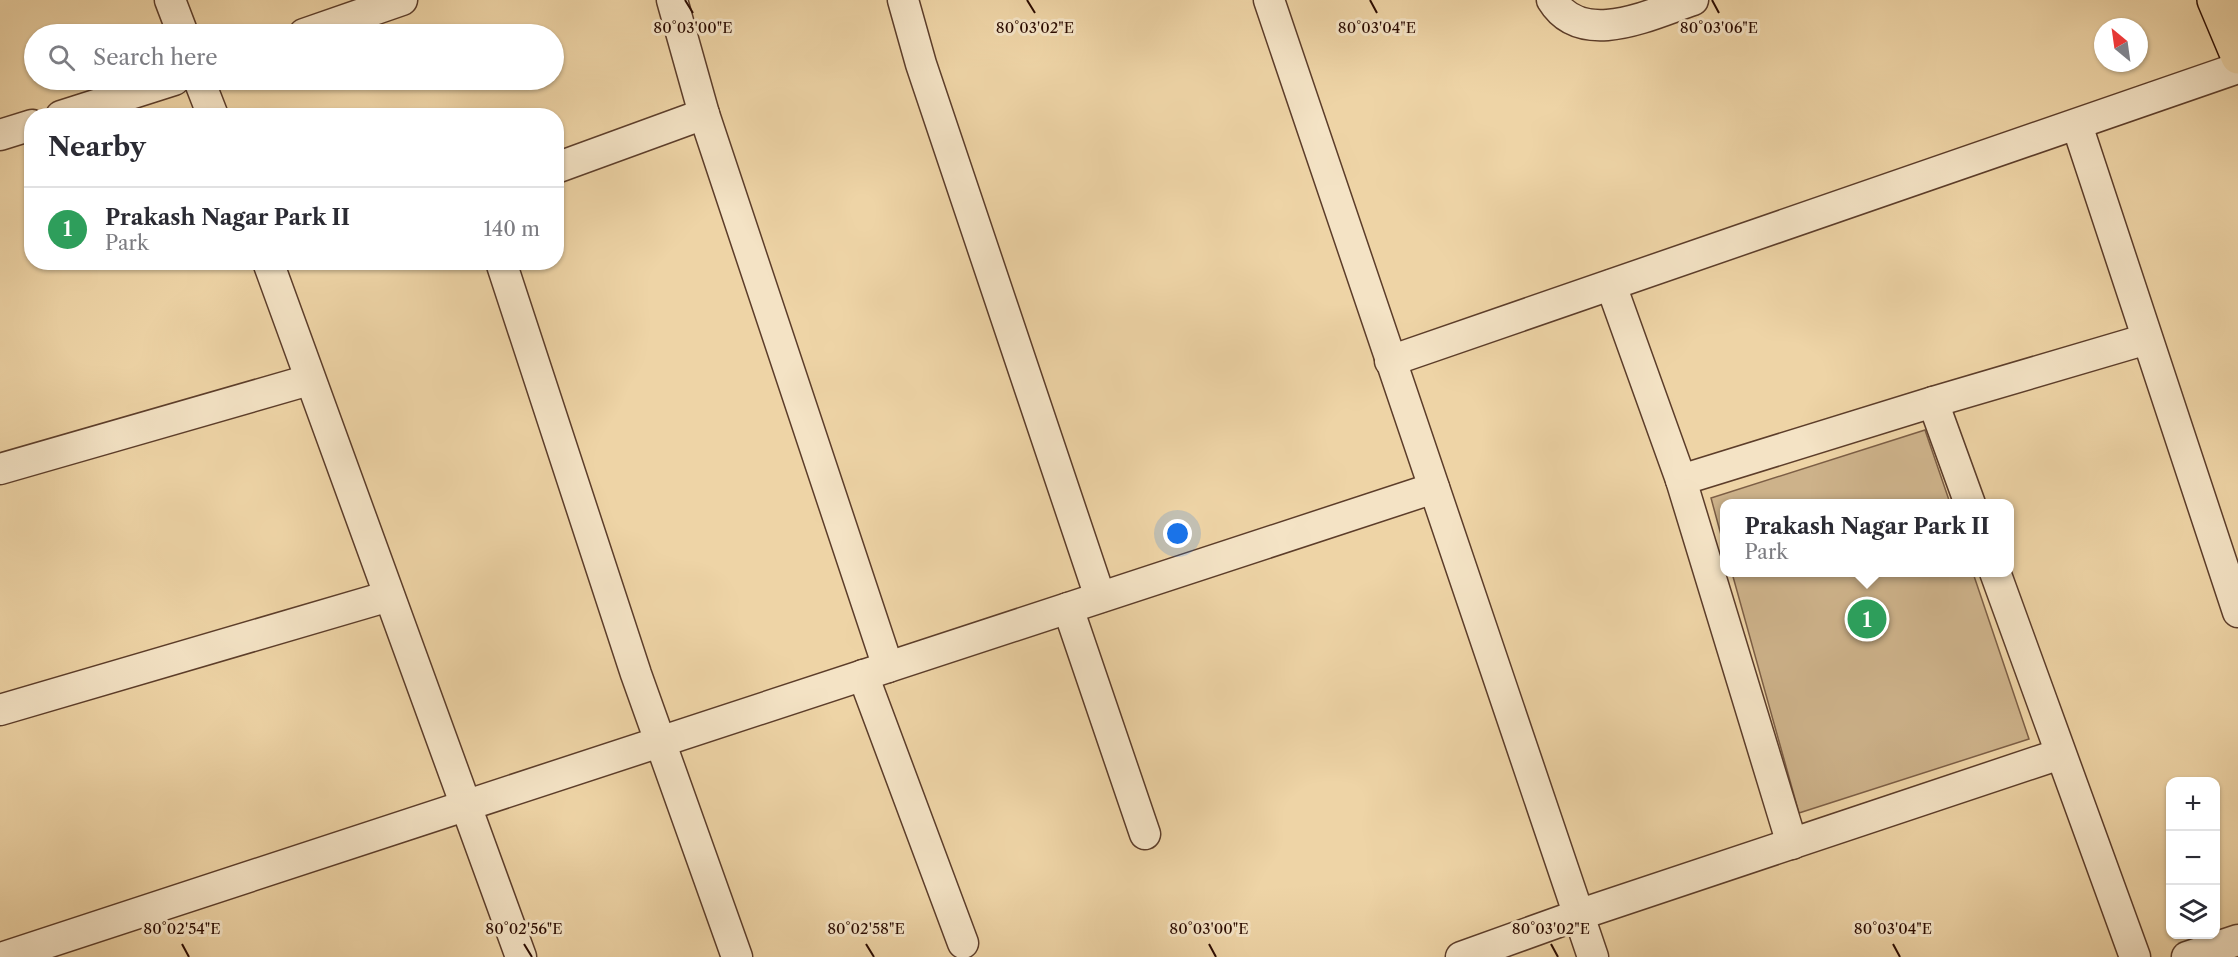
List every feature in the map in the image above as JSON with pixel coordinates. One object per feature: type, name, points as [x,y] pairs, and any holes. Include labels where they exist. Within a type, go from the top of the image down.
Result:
[{"type":"main road","points":[[2214,0],[2238,57]]},
{"type":"main road","points":[[2233,0],[2238,38]]},
{"type":"street","points":[[170,0],[179,24]]},
{"type":"street","points":[[333,24],[402,0]]},
{"type":"street","points":[[672,0],[704,114],[876,671],[963,943]]},
{"type":"street","points":[[903,0],[924,76],[1100,597]]},
{"type":"street","points":[[1269,0],[1593,957]]},
{"type":"street","points":[[1552,0],[1559,11],[1592,26],[1620,24],[1693,0]]},
{"type":"street","points":[[1390,361],[2238,68]]},
{"type":"street","points":[[87,108],[143,90]]},
{"type":"street","points":[[203,90],[210,108]]},
{"type":"street","points":[[564,165],[704,114]]},
{"type":"street","points":[[2077,125],[2238,612]]},
{"type":"street","points":[[0,135],[24,128]]},
{"type":"street","points":[[271,270],[521,957]]},
{"type":"street","points":[[504,270],[632,663],[662,741],[736,957]]},
{"type":"street","points":[[1611,285],[1681,480],[1792,844]]},
{"type":"street","points":[[1681,480],[2147,339]]},
{"type":"street","points":[[0,469],[309,380]]},
{"type":"street","points":[[1934,402],[1968,499]]},
{"type":"street","points":[[4,957],[1434,488]]},
{"type":"street","points":[[1996,577],[2135,957]]},
{"type":"street","points":[[0,710],[389,596]]},
{"type":"street","points":[[1068,608],[1145,834]]},
{"type":"street","points":[[1461,957],[1578,915],[2061,754]]},
{"type":"street","points":[[2187,957],[2238,940]]},
{"type":"shaded area","points":[[1925,430],[1949,499],[1720,499],[1720,531],[1711,498]]},
{"type":"shaded area","points":[[1733,577],[1974,577],[2029,739],[1799,813]]},
{"type":"place","name":"Prakash Nagar Park II","points":[[1867,619]]}]
